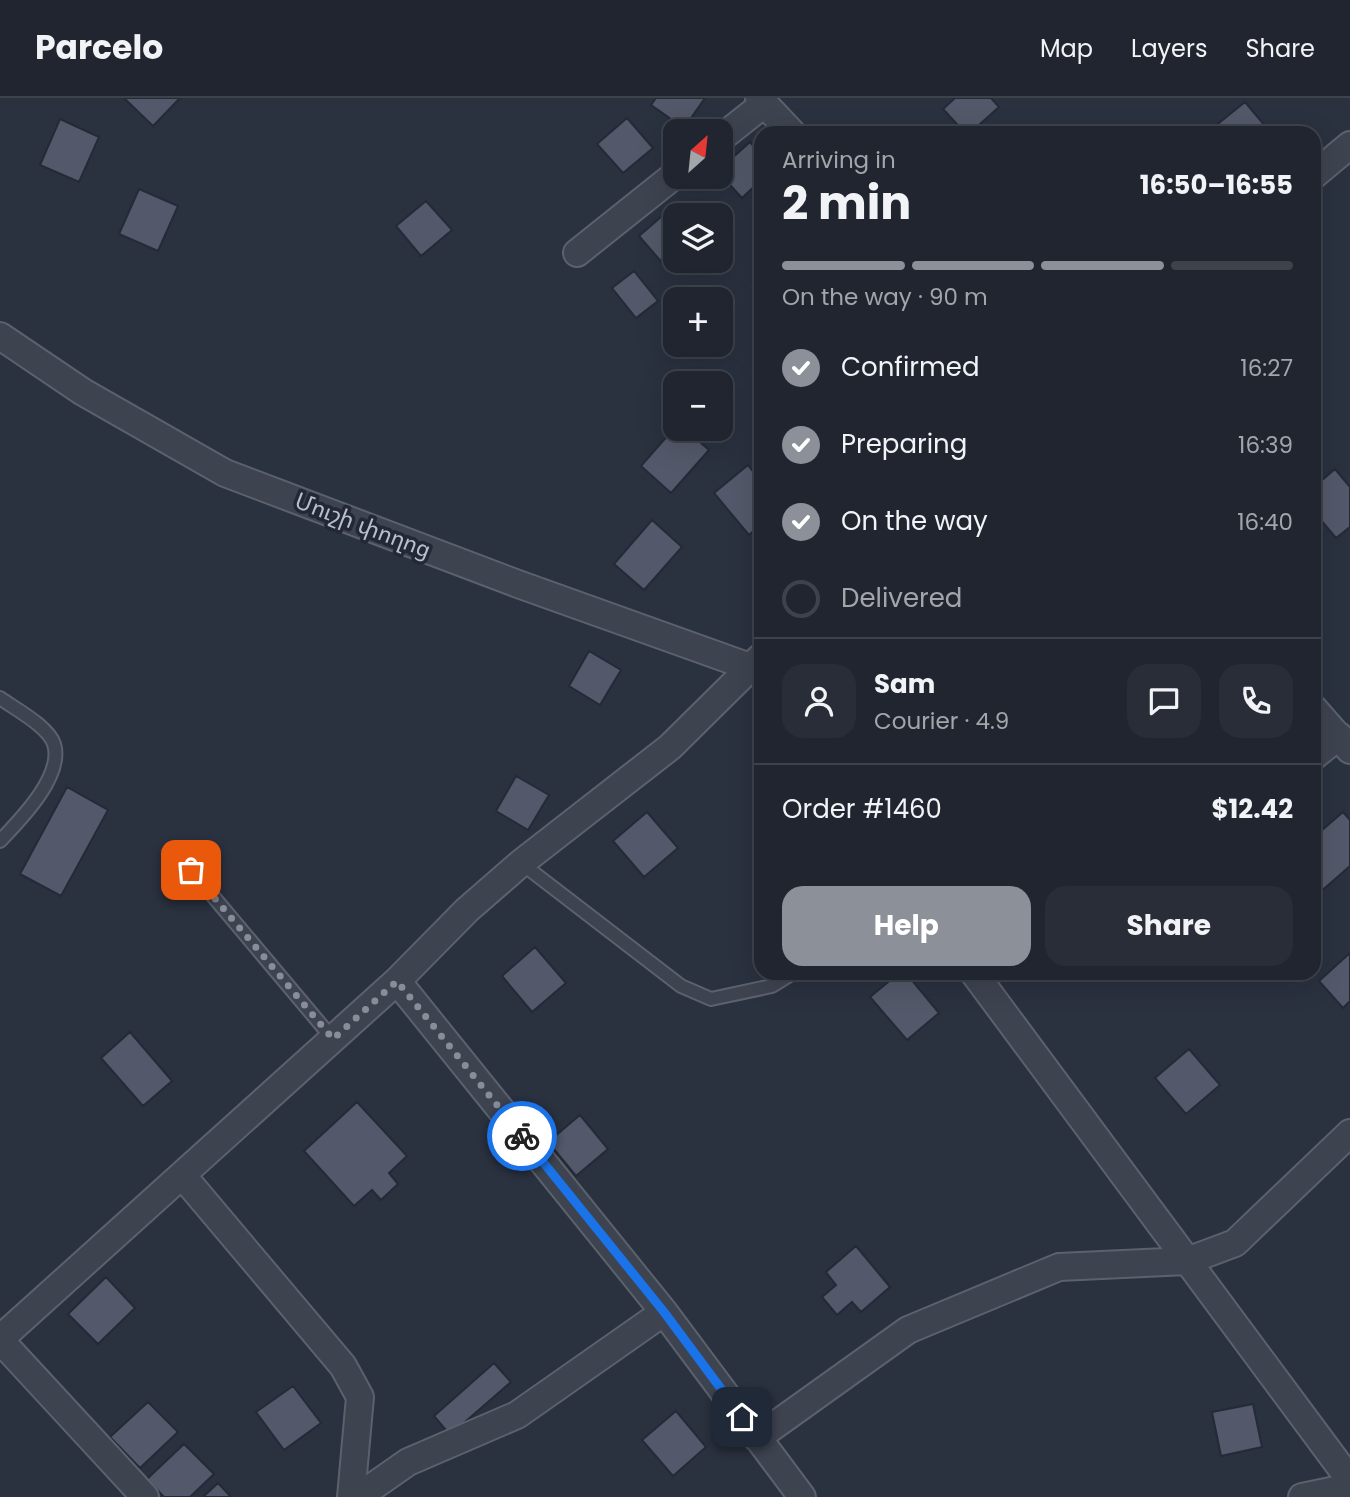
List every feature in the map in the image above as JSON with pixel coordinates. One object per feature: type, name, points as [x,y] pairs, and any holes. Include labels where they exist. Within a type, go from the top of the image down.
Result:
[{"type":"street","points":[[733,127],[762,101],[785,126]]},
{"type":"street","points":[[1321,169],[1350,145]]},
{"type":"street","points":[[577,253],[663,184]]},
{"type":"street","name":"Մուշի փողոց","points":[[0,336],[83,392],[225,473],[518,584],[754,662]]},
{"type":"street","points":[[145,1497],[0,1339],[397,981],[467,910],[521,863],[670,747],[754,663]]},
{"type":"street","points":[[1321,717],[1344,743],[1321,753]]},
{"type":"street","points":[[979,980],[1350,1480]]},
{"type":"street","points":[[397,981],[664,1312],[802,1497]]},
{"type":"street","points":[[757,1438],[908,1330],[1059,1267],[1187,1261],[1234,1243],[1350,1133]]},
{"type":"street","points":[[182,1175],[343,1367],[360,1397],[351,1497]]},
{"type":"street","points":[[358,1497],[408,1462],[517,1415],[664,1312]]},
{"type":"street","points":[[1302,1497],[1350,1487]]},
{"type":"lane","points":[[0,698],[40,725],[54,742],[55,760],[38,800],[0,841]]},
{"type":"lane","points":[[521,863],[681,986],[711,999],[772,986],[782,980]]},
{"type":"lane","points":[[191,870],[333,1039]]},
{"type":"building","points":[[124,98],[180,98],[153,126]]},
{"type":"building","points":[[656,98],[705,98],[690,119],[671,119],[651,105]]},
{"type":"building","points":[[955,98],[991,98],[999,107],[978,126],[959,126],[943,109]]},
{"type":"building","points":[[1245,102],[1265,126],[1215,126]]},
{"type":"building","points":[[627,118],[653,148],[623,173],[597,144]]},
{"type":"building","points":[[60,119],[99,137],[79,182],[40,165]]},
{"type":"building","points":[[750,142],[754,147],[754,187],[742,198],[733,188],[733,157]]},
{"type":"building","points":[[139,189],[178,206],[158,251],[119,234]]},
{"type":"building","points":[[426,201],[452,230],[421,256],[396,226]]},
{"type":"building","points":[[663,215],[663,264],[639,236]]},
{"type":"building","points":[[634,271],[658,301],[636,318],[612,288]]},
{"type":"building","points":[[663,441],[699,441],[709,450],[671,493],[641,466]]},
{"type":"building","points":[[748,465],[754,472],[754,530],[749,535],[714,493]]},
{"type":"building","points":[[1335,469],[1350,487],[1350,527],[1336,538],[1321,520],[1321,481]]},
{"type":"building","points":[[652,520],[682,547],[644,590],[614,564]]},
{"type":"building","points":[[589,651],[621,670],[600,705],[569,686]]},
{"type":"building","points":[[516,776],[549,795],[528,830],[496,811]]},
{"type":"building","points":[[67,787],[108,810],[61,896],[20,874]]},
{"type":"building","points":[[647,812],[678,848],[644,877],[613,841]]},
{"type":"building","points":[[1343,812],[1350,820],[1350,866],[1321,891],[1321,831]]},
{"type":"building","points":[[535,947],[566,983],[532,1012],[502,976]]},
{"type":"building","points":[[1350,953],[1350,1001],[1343,1008],[1319,981]]},
{"type":"building","points":[[891,980],[912,980],[939,1013],[907,1040],[870,997]]},
{"type":"building","points":[[130,1032],[172,1081],[143,1106],[101,1058]]},
{"type":"building","points":[[1189,1049],[1220,1085],[1186,1114],[1155,1078]]},
{"type":"building","points":[[357,1102],[407,1156],[389,1173],[398,1184],[381,1200],[372,1190],[354,1206],[304,1151]]},
{"type":"building","points":[[580,1115],[608,1149],[576,1176],[548,1142]]},
{"type":"building","points":[[856,1246],[890,1287],[861,1312],[852,1302],[837,1315],[822,1297],[836,1285],[826,1272]]},
{"type":"building","points":[[106,1277],[135,1308],[98,1344],[68,1314]]},
{"type":"building","points":[[494,1363],[511,1382],[450,1435],[434,1416]]},
{"type":"building","points":[[293,1386],[321,1423],[284,1450],[256,1412]]},
{"type":"building","points":[[148,1402],[178,1432],[140,1468],[110,1437]]},
{"type":"building","points":[[1253,1404],[1262,1447],[1221,1456],[1212,1412]]},
{"type":"building","points":[[676,1411],[706,1447],[673,1476],[642,1440]]},
{"type":"building","points":[[184,1444],[214,1474],[190,1497],[164,1497],[147,1479]]},
{"type":"building","points":[[218,1483],[231,1497],[203,1497]]},
{"type":"way so far","points":[[191,870],[333,1039],[397,981],[522,1136]]},
{"type":"route","points":[[522,1136],[664,1312],[742,1417]]}]
